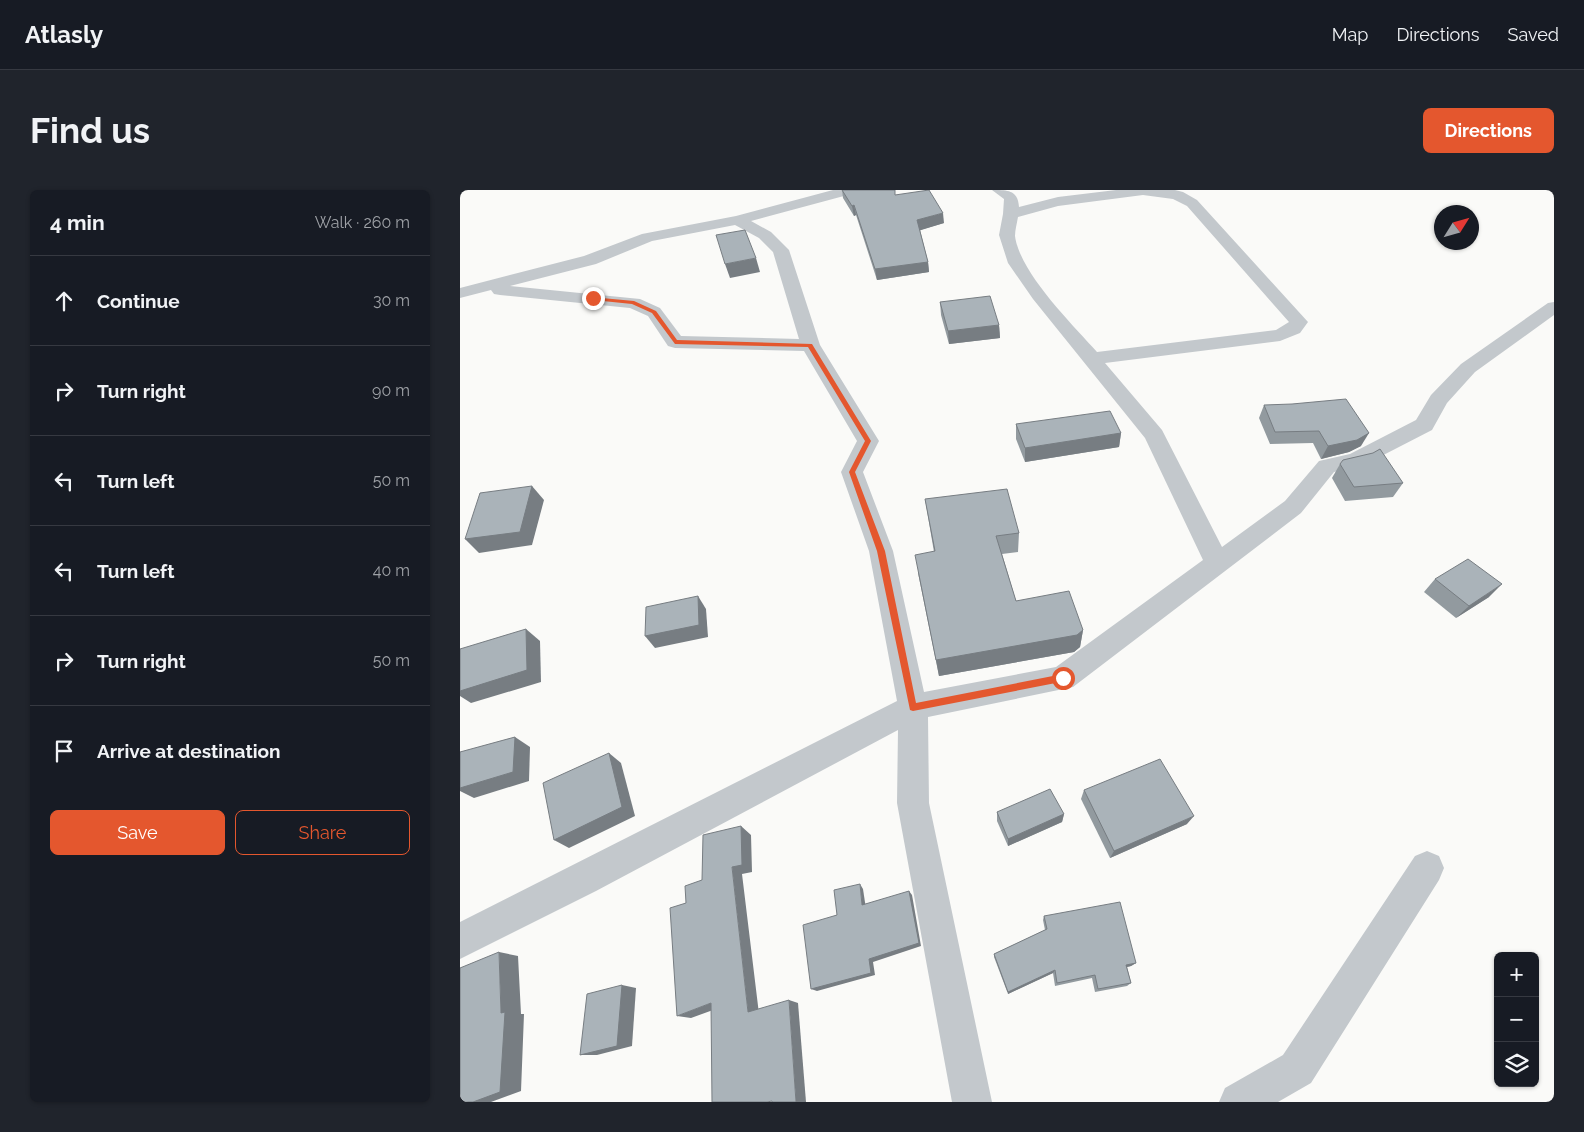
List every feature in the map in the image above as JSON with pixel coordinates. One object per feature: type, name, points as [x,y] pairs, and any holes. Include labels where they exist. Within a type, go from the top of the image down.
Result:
[{"type":"street","points":[[460,293],[590,260],[648,238],[737,220],[850,190]]},
{"type":"street","points":[[1000,190],[1011,197],[1011,214],[1007,235],[1016,263],[1039,295],[1154,435],[1217,562]]},
{"type":"street","points":[[1011,214],[1058,202],[1143,191],[1178,195],[1192,203],[1300,322],[1293,329],[1280,335],[1091,359]]},
{"type":"street","points":[[737,220],[765,235],[781,250],[810,345],[868,441],[852,472],[881,551],[913,707],[913,803],[972,1102]]},
{"type":"street","points":[[478,289],[634,303],[654,312],[675,342],[810,345]]},
{"type":"street","points":[[460,940],[593,875],[913,707],[1063,678],[1293,507],[1327,466],[1356,460],[1424,425],[1438,400],[1468,368],[1554,307]]},
{"type":"street","points":[[1239,1102],[1297,1069],[1427,868]]},
{"type":"building","points":[[842,190],[895,190],[895,195],[929,190],[943,213],[917,220],[928,262],[875,269],[854,205],[852,206]]},
{"type":"building","points":[[745,230],[756,258],[725,264],[716,235]]},
{"type":"building","points":[[990,296],[999,325],[948,331],[940,302]]},
{"type":"building","points":[[1346,399],[1369,433],[1357,440],[1328,446],[1319,431],[1275,432],[1264,405],[1292,404]]},
{"type":"building","points":[[1110,411],[1121,433],[1025,448],[1016,424]]},
{"type":"building","points":[[1380,449],[1403,483],[1354,487],[1340,464],[1343,460],[1373,453]]},
{"type":"building","points":[[532,486],[520,532],[465,539],[480,493]]},
{"type":"building","points":[[1007,489],[1019,533],[996,536],[1016,601],[1069,591],[1083,630],[1077,635],[936,660],[915,555],[935,551],[925,499]]},
{"type":"building","points":[[1468,559],[1502,584],[1469,606],[1435,579]]},
{"type":"building","points":[[698,596],[699,625],[645,636],[646,607]]},
{"type":"building","points":[[526,629],[527,670],[460,691],[460,649]]},
{"type":"building","points":[[515,737],[513,772],[460,788],[460,752]]},
{"type":"building","points":[[609,753],[622,807],[554,840],[543,783]]},
{"type":"building","points":[[1160,759],[1194,816],[1114,851],[1084,790]]},
{"type":"building","points":[[1050,789],[1064,814],[1008,839],[997,812]]},
{"type":"building","points":[[741,826],[742,865],[732,867],[748,1012],[789,1000],[796,1102],[712,1102],[711,1003],[677,1016],[670,908],[686,903],[685,886],[702,880],[703,835]]},
{"type":"building","points":[[860,884],[862,905],[909,891],[919,943],[869,959],[871,973],[811,989],[803,925],[837,915],[834,890]]},
{"type":"building","points":[[1120,902],[1136,963],[1126,965],[1131,983],[1098,989],[1095,975],[1057,983],[1055,970],[1008,992],[994,954],[1047,929],[1044,916]]},
{"type":"building","points":[[499,952],[501,1013],[505,1012],[500,1092],[473,1102],[460,1102],[460,968]]},
{"type":"building","points":[[622,985],[617,1046],[580,1055],[587,994]]},
{"type":"route","points":[[593,298],[634,303],[654,312],[675,342],[810,345],[868,441],[852,472],[881,551],[913,707],[1063,678]]}]
